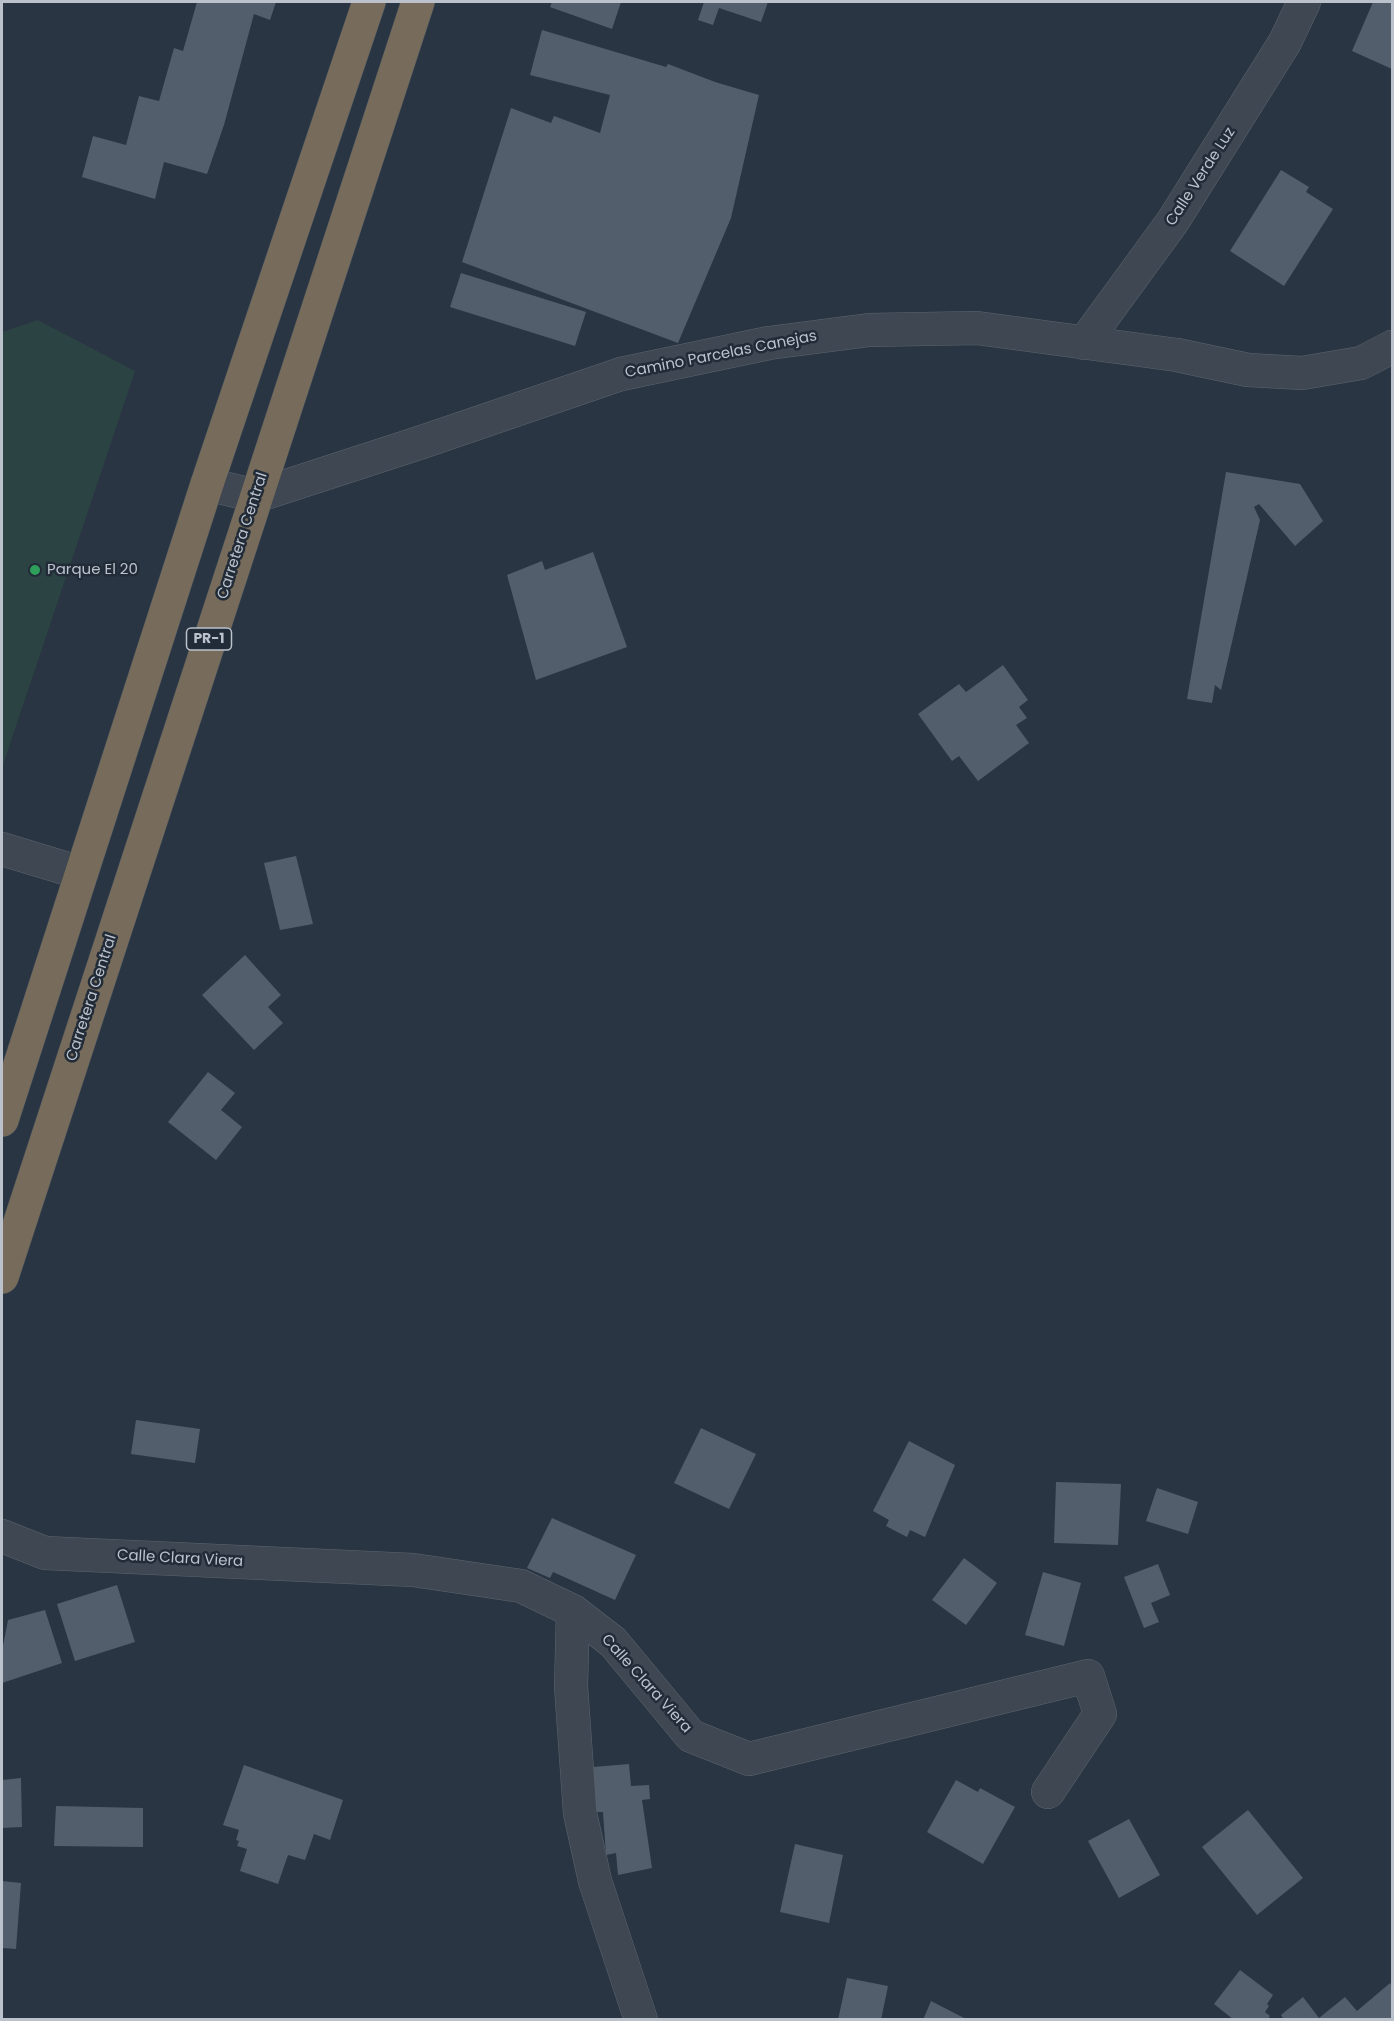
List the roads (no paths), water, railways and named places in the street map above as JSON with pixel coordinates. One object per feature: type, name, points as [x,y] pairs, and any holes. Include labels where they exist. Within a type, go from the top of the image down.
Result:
[{"type":"highway","points":[[2,1120],[207,484],[369,2]]},
{"type":"highway","name":"Carretera Central","points":[[2,1277],[418,2]]},
{"type":"street","name":"Calle Verde Luz","points":[[1084,343],[1173,221],[1285,42],[1304,2]]},
{"type":"street","name":"Camino Parcelas Canejas","points":[[256,495],[422,442],[621,374],[769,343],[869,330],[977,328],[1177,355],[1248,370],[1302,373],[1361,363],[1392,348]]},
{"type":"street","points":[[207,484],[256,495]]},
{"type":"street","points":[[2,849],[81,873]]},
{"type":"street","name":"Calle Clara Viera","points":[[2,1536],[45,1553],[424,1572],[521,1586],[573,1611],[613,1642],[691,1736],[749,1759],[1088,1676],[1100,1714],[1048,1792]]},
{"type":"street","points":[[573,1611],[571,1686],[580,1813],[595,1881],[641,2019]]},
{"type":"place","name":"Parque El 20","points":[[35,570]]}]
